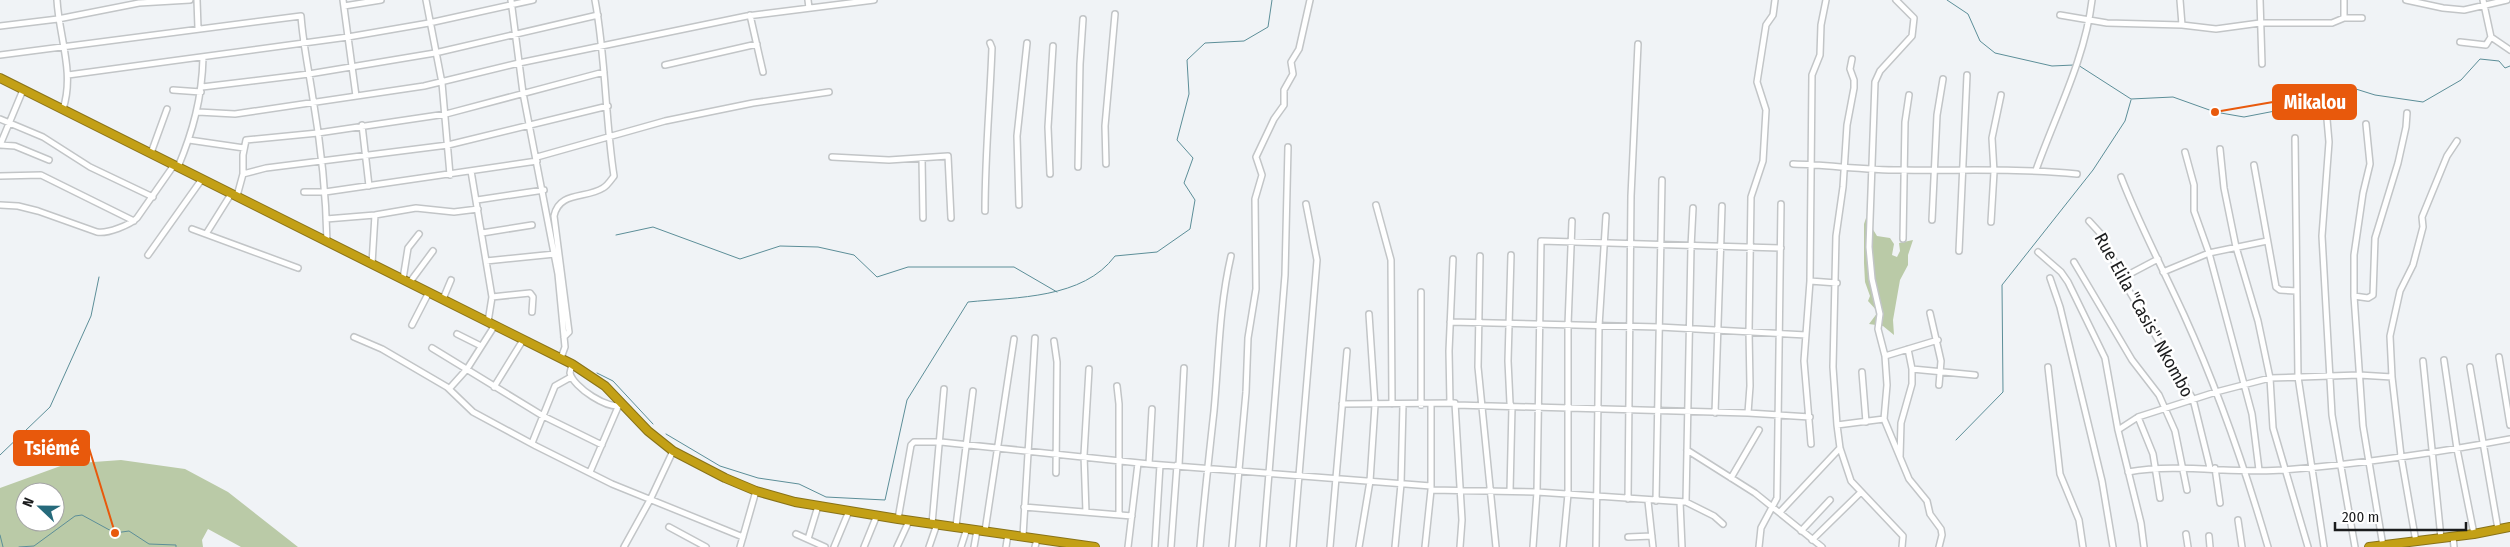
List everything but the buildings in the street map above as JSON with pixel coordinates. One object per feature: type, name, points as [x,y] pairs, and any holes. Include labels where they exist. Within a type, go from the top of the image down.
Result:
[{"type":"highway","points":[[2,81],[63,109],[572,364],[597,380],[621,406],[673,451],[725,478],[781,499],[818,506],[898,520],[1023,536],[1036,543],[1095,547]]},
{"type":"highway","points":[[2369,547],[2419,543],[2510,527]]},
{"type":"street","points":[[57,0],[58,19],[68,75],[68,94],[63,109]]},
{"type":"street","points":[[0,26],[58,19],[139,3],[190,0]]},
{"type":"street","points":[[197,0],[198,28]]},
{"type":"street","points":[[344,0],[356,96]]},
{"type":"street","points":[[344,6],[381,0]]},
{"type":"street","points":[[426,0],[442,83],[450,175]]},
{"type":"street","points":[[68,75],[348,37],[429,22],[512,2],[533,0]]},
{"type":"street","points":[[561,358],[565,347],[564,337],[568,332],[554,216],[562,203],[575,195],[589,194],[604,188],[614,176],[609,137],[608,106],[595,0]]},
{"type":"street","points":[[808,0],[809,8]]},
{"type":"street","points":[[198,112],[235,114],[442,83],[519,63],[601,48],[750,15],[874,0]]},
{"type":"street","points":[[1232,547],[1248,338],[1256,289],[1255,199],[1262,175],[1256,157],[1260,146],[1284,103],[1284,90],[1293,74],[1291,62],[1300,49],[1310,0]]},
{"type":"street","points":[[1748,413],[1750,386],[1751,197],[1763,161],[1766,110],[1757,82],[1766,25],[1773,15],[1775,0]]},
{"type":"street","points":[[1811,444],[1810,418],[1804,373],[1810,281],[1813,165],[1812,75],[1820,55],[1821,24],[1826,0]]},
{"type":"street","points":[[1896,0],[1914,18],[1912,36],[1880,70],[1875,82],[1869,247],[1872,279],[1880,314],[1878,329],[1885,356],[1887,385],[1884,419],[1911,484],[1927,500],[1930,514],[1941,529],[1942,535],[1939,547]]},
{"type":"street","points":[[2036,170],[2077,65],[2090,20],[2092,0]]},
{"type":"street","points":[[2180,0],[2182,25]]},
{"type":"street","points":[[2260,0],[2262,64]]},
{"type":"street","points":[[2344,0],[2344,18]]},
{"type":"street","points":[[2406,0],[2464,10],[2483,2],[2506,0]]},
{"type":"street","points":[[512,2],[524,93],[560,274]]},
{"type":"street","points":[[2460,42],[2486,46],[2491,37],[2483,2]]},
{"type":"street","points":[[1106,164],[1105,126],[1115,14]]},
{"type":"street","points":[[172,90],[202,90],[435,53],[598,15]]},
{"type":"street","points":[[750,15],[763,72]]},
{"type":"street","points":[[2060,15],[2107,23],[2182,25],[2216,29],[2260,23],[2332,23],[2344,18],[2362,18]]},
{"type":"street","points":[[0,55],[301,16],[303,44],[314,102],[322,161],[327,241]]},
{"type":"street","points":[[1078,166],[1083,19]]},
{"type":"street","points":[[2491,37],[2510,50]]},
{"type":"street","points":[[985,211],[985,156],[990,118],[992,48],[990,43]]},
{"type":"street","points":[[1019,205],[1017,136],[1026,43]]},
{"type":"street","points":[[665,65],[757,44]]},
{"type":"street","points":[[1628,499],[1630,243],[1638,44]]},
{"type":"street","points":[[1050,174],[1048,127],[1054,46]]},
{"type":"street","points":[[0,206],[26,208],[103,233],[134,221],[176,166],[189,140],[198,112],[202,90],[203,58]]},
{"type":"street","points":[[1852,59],[1850,70],[1854,80],[1854,88],[1846,125],[1843,187],[1836,236],[1837,282],[1834,367],[1837,425],[1840,448],[1848,476],[1902,536],[1902,547]]},
{"type":"street","points":[[206,234],[234,195],[244,174],[244,148],[246,140],[318,133],[446,114],[604,72]]},
{"type":"street","points":[[1959,251],[1967,75]]},
{"type":"street","points":[[1932,220],[1937,115],[1943,79]]},
{"type":"street","points":[[23,90],[0,145],[15,146],[49,160]]},
{"type":"street","points":[[304,192],[325,192],[450,175],[537,159],[609,137],[712,111],[829,92]]},
{"type":"street","points":[[1903,239],[1904,122],[1909,95]]},
{"type":"street","points":[[1991,222],[1994,172],[1993,127],[2001,95]]},
{"type":"street","points":[[244,174],[266,168],[448,145],[608,106]]},
{"type":"street","points":[[2326,108],[2329,135],[2322,236],[2332,415],[2354,547]]},
{"type":"street","points":[[151,154],[167,109]]},
{"type":"street","points":[[2354,296],[2368,298],[2373,295],[2375,238],[2398,163],[2406,127],[2406,113]]},
{"type":"street","points":[[0,118],[10,121],[65,149],[90,167],[153,197]]},
{"type":"street","points":[[2366,124],[2370,164],[2363,194],[2355,247],[2354,296],[2359,375],[2369,460],[2383,546]]},
{"type":"street","points":[[362,125],[368,186]]},
{"type":"street","points":[[2295,138],[2298,377],[2324,547]]},
{"type":"street","points":[[189,140],[244,148]]},
{"type":"street","points":[[2419,543],[2401,456],[2392,377],[2390,336],[2397,302],[2413,265],[2423,227],[2422,217],[2447,156],[2457,141]]},
{"type":"street","points":[[1263,547],[1285,274],[1288,148]]},
{"type":"street","points":[[2220,149],[2224,188],[2236,247],[2261,330],[2270,378],[2273,428],[2308,547]]},
{"type":"street","points":[[2185,152],[2194,185],[2194,211],[2209,254],[2254,427],[2259,470]]},
{"type":"street","points":[[832,157],[889,160],[948,156],[951,218]]},
{"type":"street","points":[[922,158],[923,218]]},
{"type":"street","points":[[1793,164],[1873,170],[1994,172],[2036,170],[2076,174]]},
{"type":"street","points":[[2254,165],[2277,288],[2296,291]]},
{"type":"street","points":[[449,389],[466,369],[481,346],[491,323],[492,297],[477,200],[470,171]]},
{"type":"street","points":[[0,176],[41,175],[134,221]]},
{"type":"street","points":[[2121,177],[2136,216],[2158,259],[2216,392],[2242,470],[2252,491],[2268,547]]},
{"type":"street","points":[[148,255],[202,179]]},
{"type":"street","points":[[1656,501],[1662,180]]},
{"type":"street","points":[[477,200],[544,190]]},
{"type":"street","points":[[1293,547],[1317,260],[1306,204]]},
{"type":"street","points":[[1759,547],[1761,528],[1777,498],[1781,204]]},
{"type":"street","points":[[1376,205],[1391,260],[1392,404]]},
{"type":"street","points":[[1715,412],[1722,206]]},
{"type":"street","points":[[326,219],[375,215],[416,208],[454,212],[478,209]]},
{"type":"street","points":[[1686,502],[1690,247],[1693,208]]},
{"type":"street","points":[[372,264],[375,215]]},
{"type":"street","points":[[1596,547],[1599,326],[1606,216]]},
{"type":"street","points":[[1563,547],[1568,494],[1568,325],[1572,221]]},
{"type":"street","name":"Rue Elila \"Casis\" Nkombo","points":[[2089,221],[2100,233],[2122,278],[2193,399],[2220,503]]},
{"type":"street","points":[[482,233],[532,225]]},
{"type":"street","points":[[192,229],[298,268]]},
{"type":"street","points":[[407,281],[408,248],[419,234]]},
{"type":"street","points":[[1533,547],[1537,492],[1541,241],[1630,243],[1690,247],[1781,248]]},
{"type":"street","points":[[2163,272],[2209,254],[2267,241]]},
{"type":"street","points":[[407,281],[433,251]]},
{"type":"street","points":[[2038,252],[2062,272],[2105,358],[2118,430],[2144,547]]},
{"type":"street","points":[[486,261],[555,254]]},
{"type":"street","points":[[1510,491],[1512,407],[1510,402],[1509,323],[1511,255]]},
{"type":"street","points":[[1200,547],[1221,309],[1231,256]]},
{"type":"street","points":[[1480,256],[1478,367],[1496,547]]},
{"type":"street","points":[[1453,259],[1450,322],[1453,404],[1461,490],[1462,520],[1460,547]]},
{"type":"street","points":[[2122,278],[2158,259]]},
{"type":"street","points":[[2074,262],[2132,360],[2159,395],[2175,431],[2187,490]]},
{"type":"street","points":[[2050,278],[2060,307],[2102,481],[2113,547]]},
{"type":"street","points":[[443,299],[451,280]]},
{"type":"street","points":[[1810,281],[1837,282]]},
{"type":"street","points":[[412,326],[430,292]]},
{"type":"street","points":[[1421,292],[1421,405]]},
{"type":"street","points":[[492,297],[530,293],[534,297],[532,312]]},
{"type":"street","points":[[1930,313],[1938,340],[1941,361],[1938,385]]},
{"type":"street","points":[[1359,547],[1370,481],[1376,405],[1369,314]]},
{"type":"street","points":[[1450,322],[1659,326],[1806,335]]},
{"type":"street","points":[[458,334],[481,346]]},
{"type":"street","points":[[354,337],[382,349],[449,389],[472,412],[532,443],[650,500],[743,537]]},
{"type":"street","points":[[1023,536],[1035,338]]},
{"type":"street","points":[[974,547],[981,530],[998,448],[1014,339]]},
{"type":"street","points":[[494,387],[523,340]]},
{"type":"street","points":[[1885,356],[1938,340]]},
{"type":"street","points":[[1054,341],[1057,362],[1056,473]]},
{"type":"street","points":[[432,348],[543,416],[602,444]]},
{"type":"street","points":[[1900,457],[1900,423],[1912,389],[1912,369],[1908,349]]},
{"type":"street","points":[[1330,547],[1338,478],[1347,352]]},
{"type":"street","points":[[2499,357],[2510,425]]},
{"type":"street","points":[[2444,360],[2457,449],[2474,534]]},
{"type":"street","points":[[2423,361],[2441,538]]},
{"type":"street","points":[[572,364],[570,369],[571,377],[602,402],[621,406],[590,472]]},
{"type":"street","points":[[2048,367],[2060,474],[2079,520],[2083,547]]},
{"type":"street","points":[[2470,367],[2498,529]]},
{"type":"street","points":[[1171,547],[1184,368]]},
{"type":"street","points":[[1086,512],[1084,456],[1088,369]]},
{"type":"street","points":[[1912,369],[1975,374]]},
{"type":"street","points":[[1862,372],[1866,422]]},
{"type":"street","points":[[2118,430],[2138,417],[2216,392],[2270,378],[2330,375],[2392,377]]},
{"type":"street","points":[[532,443],[555,386],[571,377]]},
{"type":"street","points":[[1117,386],[1120,404],[1119,515]]},
{"type":"street","points":[[929,547],[935,524],[944,389]]},
{"type":"street","points":[[956,526],[973,390]]},
{"type":"street","points":[[1342,404],[1453,404],[1482,407],[1539,406],[1598,410],[1748,413],[1810,418]]},
{"type":"street","points":[[1395,547],[1401,484],[1403,405]]},
{"type":"street","points":[[1425,547],[1431,488],[1432,405]]},
{"type":"street","points":[[1148,464],[1152,409]]},
{"type":"street","points":[[2138,417],[2153,454],[2160,498]]},
{"type":"street","points":[[1837,425],[1884,419]]},
{"type":"street","points":[[1731,478],[1759,430]]},
{"type":"street","points":[[2128,472],[2155,467],[2284,470],[2431,453],[2510,439]]},
{"type":"street","points":[[898,520],[911,445],[914,442],[940,442],[1057,452],[1148,464],[1338,478],[1431,488],[1537,492],[1686,502],[1714,516],[1723,524]]},
{"type":"street","points":[[1780,512],[1840,448]]},
{"type":"street","points":[[1686,450],[1773,507],[1822,547]]},
{"type":"street","points":[[624,547],[650,500],[673,451]]},
{"type":"street","points":[[1128,547],[1138,463]]},
{"type":"street","points":[[1155,547],[1160,464]]},
{"type":"street","points":[[740,547],[756,491]]},
{"type":"street","points":[[1812,540],[1861,492]]},
{"type":"street","points":[[1648,500],[1653,547]]},
{"type":"street","points":[[1801,531],[1830,500]]},
{"type":"street","points":[[1680,502],[1682,547]]},
{"type":"street","points":[[808,539],[818,506]]},
{"type":"street","points":[[1024,507],[1132,516]]},
{"type":"street","points":[[834,547],[849,511]]},
{"type":"street","points":[[864,547],[877,516]]},
{"type":"street","points":[[2238,520],[2242,547]]},
{"type":"street","points":[[897,547],[909,521]]},
{"type":"street","points":[[668,527],[706,547]]},
{"type":"street","points":[[961,547],[967,528]]},
{"type":"street","points":[[796,534],[825,547]]},
{"type":"street","points":[[1006,547],[1008,534]]},
{"type":"street","points":[[2186,534],[2188,547]]},
{"type":"street","points":[[1628,537],[1652,536]]},
{"type":"street","points":[[2210,536],[2210,547]]},
{"type":"street","points":[[2453,537],[2454,547]]},
{"type":"green space","points":[[1866,218],[1877,236],[1890,238],[1894,244],[1892,255],[1897,257],[1900,251],[1899,243],[1913,240],[1908,255],[1908,265],[1900,280],[1893,320],[1894,335],[1883,326],[1869,324],[1878,312],[1868,301],[1870,296],[1865,282],[1864,224]]},
{"type":"green space","points":[[121,460],[185,469],[228,492],[298,547],[241,547],[208,529],[202,540],[203,547],[0,547],[0,488],[15,483],[15,532],[65,532],[65,482],[16,482],[66,464]]},
{"type":"waterway","points":[[666,434],[720,466],[758,478],[799,484],[826,497],[885,500],[907,400],[968,302],[1028,297],[1067,288],[1085,281],[1102,270],[1115,256],[1157,252],[1190,229],[1195,200],[1184,183],[1193,158],[1177,140],[1189,94],[1187,60],[1205,43],[1244,41],[1268,27],[1272,0]]},
{"type":"waterway","points":[[1947,0],[1968,14],[1980,41],[1995,53],[2052,66],[2074,65]]},
{"type":"waterway","points":[[2078,65],[2131,99],[2173,97],[2215,112],[2244,117],[2275,111],[2285,97],[2303,95],[2312,86],[2323,85],[2327,91],[2343,85],[2375,95],[2423,102],[2461,80],[2480,59],[2499,61],[2505,68],[2510,66]]},
{"type":"waterway","points":[[1956,440],[2003,392],[2002,285],[2093,170],[2125,121],[2131,100]]},
{"type":"waterway","points":[[616,235],[653,227],[740,259],[780,246],[818,247],[854,255],[877,277],[908,267],[1014,267],[1057,292]]},
{"type":"waterway","points":[[0,455],[50,407],[91,316],[99,277]]},
{"type":"waterway","points":[[597,373],[613,381],[653,424]]},
{"type":"waterway","points":[[19,547],[34,546],[75,516],[82,515],[115,533],[129,531],[149,544],[176,545],[176,547]]},
{"type":"waterway","points":[[0,535],[3,547]]},
{"type":"place","name":"Mikalou","points":[[2215,112]]},
{"type":"place","name":"Tsiémé","points":[[115,533]]}]
